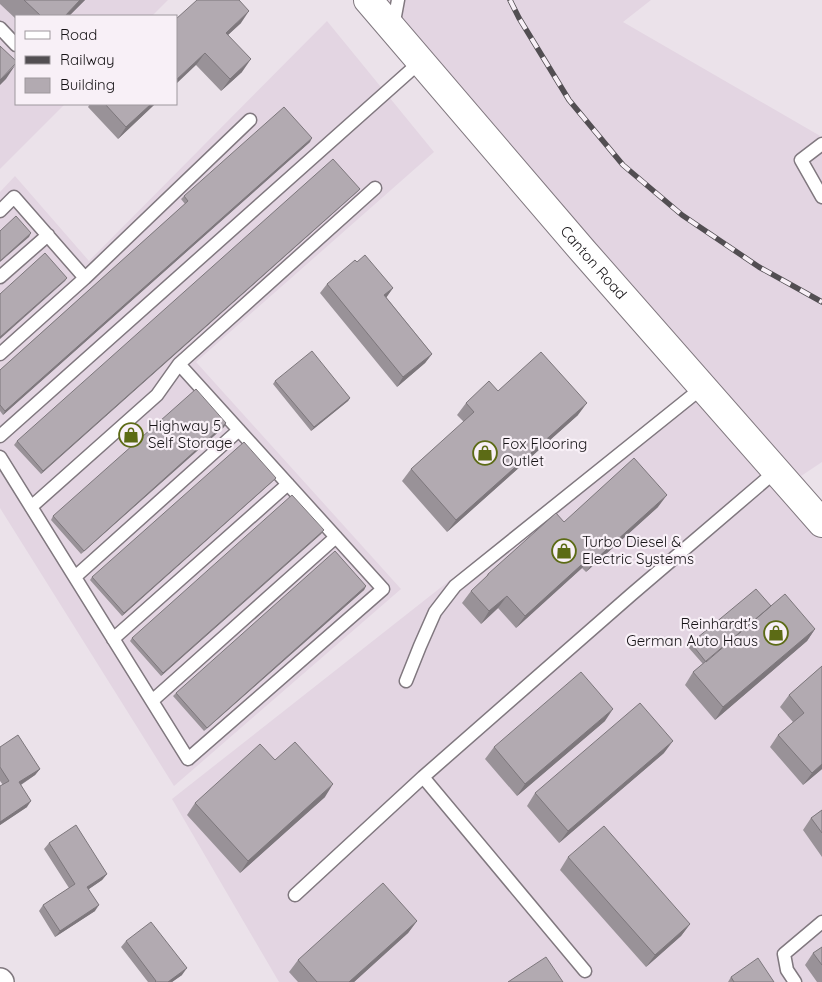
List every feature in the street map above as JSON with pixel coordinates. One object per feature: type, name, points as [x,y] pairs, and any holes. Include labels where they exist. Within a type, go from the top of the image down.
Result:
[{"type":"main road","name":"Canton Road","points":[[368,0],[822,523]]},
{"type":"lane","points":[[393,29],[398,0]]},
{"type":"lane","points":[[0,28],[15,44]]},
{"type":"lane","points":[[0,436],[420,62]]},
{"type":"lane","points":[[0,354],[85,278],[250,120]]},
{"type":"lane","points":[[822,144],[801,160],[822,197]]},
{"type":"lane","points":[[31,507],[157,395],[180,364],[375,188]]},
{"type":"lane","points":[[0,210],[14,197],[85,278]]},
{"type":"lane","points":[[0,277],[48,235]]},
{"type":"lane","points":[[0,457],[188,760],[383,589],[180,364]]},
{"type":"lane","points":[[406,681],[435,612],[455,586],[703,388]]},
{"type":"lane","points":[[75,578],[240,430]]},
{"type":"lane","points":[[295,895],[423,776],[776,471]]},
{"type":"lane","points":[[113,639],[288,484]]},
{"type":"lane","points":[[152,701],[336,537]]},
{"type":"lane","points":[[423,776],[585,971]]},
{"type":"lane","points":[[795,982],[786,970],[784,954],[822,922]]},
{"type":"shaded area","points":[[0,0],[168,0],[153,15],[15,15],[15,105],[64,105],[0,169]]},
{"type":"shaded area","points":[[377,0],[651,0],[623,22],[822,137],[822,462],[801,476],[822,501],[822,982],[279,982],[172,799],[703,381]]},
{"type":"shaded area","name":"Highway 5 Self Storage","points":[[327,21],[434,152],[196,362],[401,589],[174,786],[0,508],[0,192],[15,176],[89,261]]},
{"type":"building","points":[[24,0],[80,0],[66,15],[40,15]]},
{"type":"building","points":[[197,0],[239,0],[249,11],[226,33],[251,59],[230,79],[205,53],[178,78],[178,17]]},
{"type":"building","points":[[0,46],[15,60],[15,64],[0,80]]},
{"type":"building","points":[[106,105],[150,105],[126,127]]},
{"type":"building","points":[[284,107],[312,138],[5,411],[0,405],[0,370],[188,201],[184,196]]},
{"type":"building","points":[[333,159],[360,189],[43,471],[17,441]]},
{"type":"building","points":[[16,216],[31,233],[0,261],[0,231]]},
{"type":"building","points":[[45,253],[67,278],[0,337],[0,294]]},
{"type":"building","points":[[365,255],[393,288],[384,295],[432,354],[403,377],[327,284],[355,260],[357,262]]},
{"type":"building","points":[[312,351],[350,398],[314,427],[275,381]]},
{"type":"building","name":"Fox Flooring Outlet","points":[[541,352],[587,403],[456,520],[411,469],[474,412],[466,403],[489,381],[498,391]]},
{"type":"building","points":[[196,389],[226,423],[84,551],[53,516]]},
{"type":"building","points":[[244,442],[276,478],[124,613],[92,577]]},
{"type":"building","name":"Turbo Diesel & Electric Systems","points":[[634,458],[667,495],[595,560],[591,556],[525,616],[507,596],[489,611],[471,591],[556,513],[564,522]]},
{"type":"building","points":[[292,495],[324,530],[163,673],[132,638]]},
{"type":"building","points":[[335,551],[366,586],[207,728],[176,693]]},
{"type":"building","points":[[756,589],[771,606],[706,662],[691,643]]},
{"type":"building","points":[[785,594],[815,629],[723,707],[693,672]]},
{"type":"building","points":[[822,666],[822,764],[812,773],[778,735],[804,713],[789,695]]},
{"type":"building","points":[[581,672],[613,709],[525,784],[494,747]]},
{"type":"building","points":[[640,703],[673,741],[568,831],[535,793]]},
{"type":"building","points":[[18,735],[40,769],[19,782],[31,801],[0,822],[0,786],[9,781],[0,767],[0,747]]},
{"type":"building","points":[[295,742],[333,784],[248,861],[195,803],[260,744],[275,760]]},
{"type":"building","points":[[822,810],[822,833],[811,818]]},
{"type":"building","points":[[76,825],[107,874],[87,887],[99,905],[60,931],[43,905],[75,884],[49,843]]},
{"type":"building","points":[[604,826],[690,924],[655,955],[568,857]]},
{"type":"building","points":[[383,883],[417,921],[349,982],[317,982],[298,960]]},
{"type":"building","points":[[151,922],[187,968],[168,982],[155,982],[126,941]]},
{"type":"building","points":[[822,947],[822,965],[813,953]]},
{"type":"building","points":[[546,957],[563,982],[508,982]]},
{"type":"building","points":[[758,958],[774,982],[734,982],[731,977]]},
{"type":"railway","points":[[510,0],[569,100],[623,165],[682,215],[759,267],[822,302]]},
{"type":"place","name":"Highway 5 Self Storage","points":[[131,435]]},
{"type":"place","name":"Fox Flooring Outlet","points":[[485,453]]},
{"type":"place","name":"Turbo Diesel & Electric Systems","points":[[564,551]]},
{"type":"place","name":"Reinhardt's German Auto Haus","points":[[776,633]]}]
